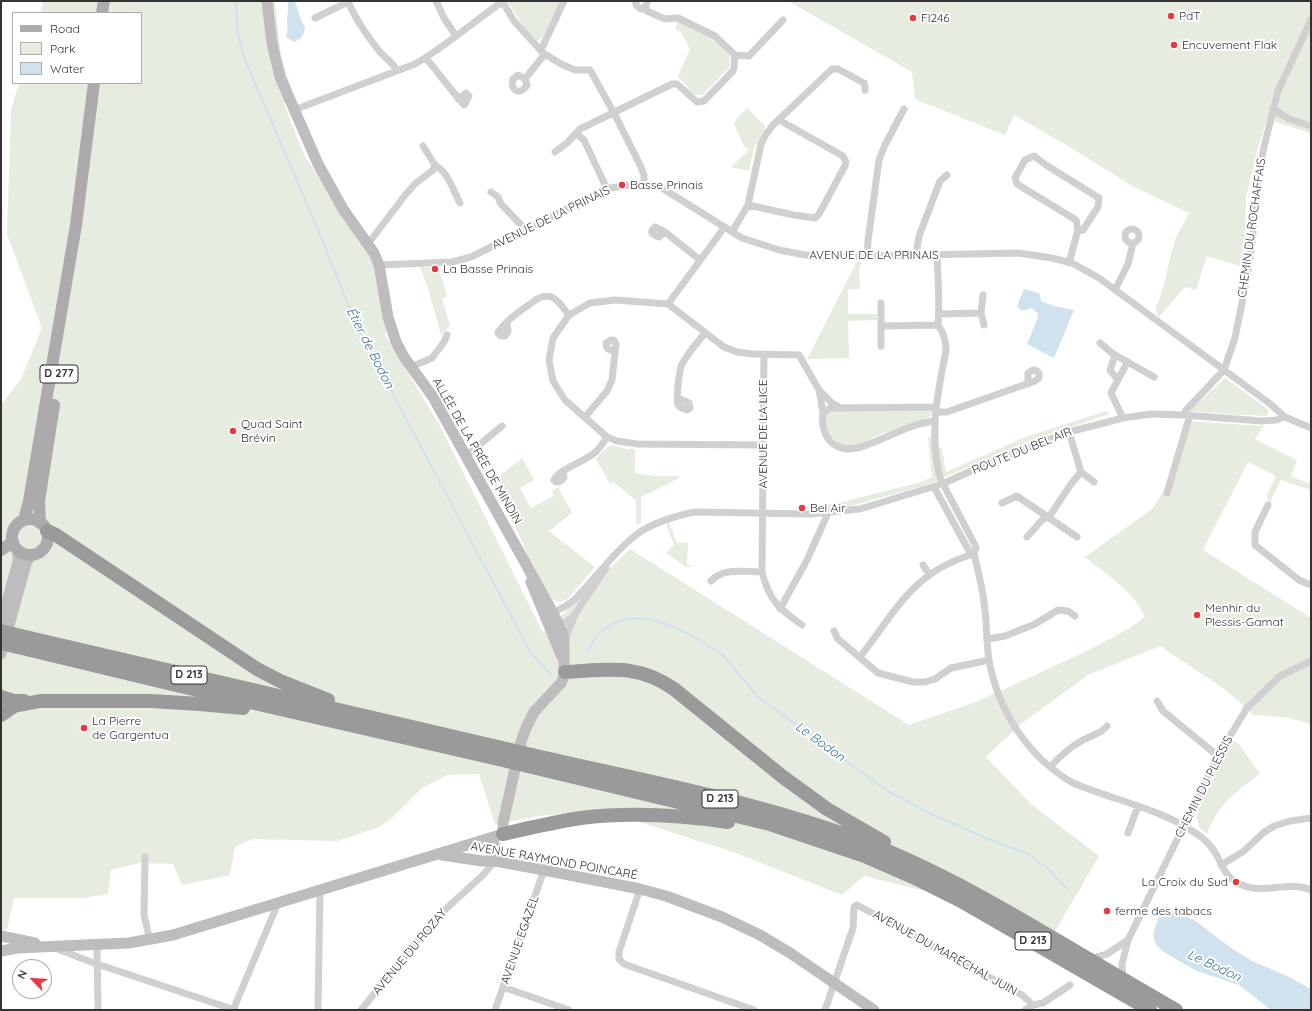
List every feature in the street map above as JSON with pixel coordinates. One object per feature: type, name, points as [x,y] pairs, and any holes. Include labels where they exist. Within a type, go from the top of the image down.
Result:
[{"type":"highway","points":[[44,527],[257,669],[286,683],[350,708],[357,714]]},
{"type":"highway","name":"D 213","points":[[1,631],[20,641],[293,712],[496,753],[770,824],[865,856],[926,883],[1011,928],[1150,1010]]},
{"type":"highway","name":"D 213","points":[[1,643],[20,641],[357,714],[496,753]]},
{"type":"highway","points":[[564,666],[629,670],[647,674],[662,680],[783,777],[827,809],[897,850],[904,859]]},
{"type":"highway","points":[[1,697],[14,701],[151,701],[219,705],[281,714],[293,712]]},
{"type":"highway","points":[[1,715],[14,706],[40,701]]},
{"type":"highway","name":"D 213","points":[[530,761],[751,806],[839,833],[904,859],[1008,912],[1176,1010]]},
{"type":"highway","points":[[497,836],[538,825],[567,820],[617,815],[649,814],[701,818],[755,827],[770,824]]},
{"type":"main road","points":[[102,12],[104,1]]},
{"type":"main road","name":"D 277","points":[[44,527],[39,501],[67,321],[76,226],[94,84]]},
{"type":"main road","name":"D 277","points":[[24,520],[29,501],[76,226]]},
{"type":"main road","points":[[30,519],[44,527],[48,537],[45,548],[30,556],[22,554],[15,547],[12,537],[16,527],[24,520],[30,519]]},
{"type":"main road","points":[[1,550],[15,547]]},
{"type":"street","name":"ALLÉE DE LA PRÉE DE MINDIN","points":[[267,1],[275,61],[280,77],[318,164],[343,208],[374,253],[379,265],[388,317],[396,342],[411,367],[433,397],[525,563]]},
{"type":"street","points":[[436,1],[444,18],[456,36]]},
{"type":"street","points":[[294,110],[415,64],[426,58],[502,1],[514,21],[543,52],[561,64],[575,70],[590,70],[614,113],[640,165],[644,175],[644,184]]},
{"type":"street","points":[[525,79],[543,52],[564,1]]},
{"type":"street","points":[[636,1],[636,5],[639,8],[646,4],[647,11],[665,19],[678,18],[715,36],[735,55],[749,56],[783,20]]},
{"type":"street","points":[[315,18],[348,2],[368,36],[382,54],[395,66],[397,71]]},
{"type":"street","name":"CHEMIN DU ROCHAFFAIS","points":[[1224,370],[1235,338],[1241,311],[1252,243],[1258,177],[1273,109],[1278,91],[1311,20]]},
{"type":"street","points":[[555,152],[580,130],[674,83],[697,102],[704,101],[733,71],[735,55]]},
{"type":"street","points":[[426,58],[458,99]]},
{"type":"street","points":[[732,232],[748,205],[761,144],[766,134],[779,120],[830,71],[835,68],[864,83],[865,90]]},
{"type":"street","points":[[867,256],[879,160],[885,145],[904,109]]},
{"type":"street","points":[[1273,109],[1289,119],[1311,126]]},
{"type":"street","points":[[748,205],[815,218],[819,214],[845,166],[846,162],[842,156],[779,120]]},
{"type":"street","points":[[577,134],[584,140],[607,189]]},
{"type":"street","points":[[423,146],[436,165],[446,175],[460,203]]},
{"type":"street","points":[[1069,262],[1078,230],[1076,220],[1017,184],[1015,178],[1025,160],[1034,156],[1099,198],[1098,207],[1083,230],[1078,230]]},
{"type":"street","points":[[368,244],[416,182],[434,170],[436,165]]},
{"type":"street","points":[[916,255],[919,236],[940,181],[947,175]]},
{"type":"street","name":"AVENUE DE LA PRINAIS","points":[[379,265],[452,262],[470,258],[607,189],[626,185],[644,184],[662,188],[742,238],[761,245],[804,255],[822,257],[1018,253],[1069,262],[1099,278],[1285,417],[1311,428]]},
{"type":"street","points":[[491,192],[498,197],[501,204],[520,222],[526,230]]},
{"type":"street","points":[[668,304],[724,228]]},
{"type":"street","points":[[665,232],[700,260]]},
{"type":"street","points":[[1115,290],[1128,264],[1133,243]]},
{"type":"street","points":[[938,255],[938,304],[940,314],[938,325],[943,332],[946,341],[946,351],[937,393],[935,455],[940,485],[969,551],[974,554],[984,601],[989,660],[995,683],[1008,715],[1017,731],[1028,745],[1050,767],[1073,783],[1159,814],[1196,833],[1210,845],[1224,872],[1230,878],[1243,886],[1256,889],[1296,886],[1311,890]]},
{"type":"street","points":[[983,294],[981,313],[984,326]]},
{"type":"street","points":[[507,322],[542,296],[552,296],[569,315]]},
{"type":"street","points":[[763,445],[637,444],[618,441],[607,437],[565,400],[553,381],[549,360],[553,338],[569,315],[590,303],[608,300],[668,304],[724,347],[737,352],[799,355],[819,390],[829,400],[841,408]]},
{"type":"street","points":[[881,302],[881,346]]},
{"type":"street","points":[[940,314],[981,313]]},
{"type":"street","points":[[881,326],[938,325]]},
{"type":"street","points":[[678,398],[679,372],[681,365],[705,333]]},
{"type":"street","points":[[411,367],[432,358],[444,342],[447,335]]},
{"type":"street","points":[[1100,343],[1115,356],[1154,377]]},
{"type":"street","points":[[585,417],[607,391],[612,380],[615,350]]},
{"type":"street","name":"AVENUE DE LA LICE","points":[[762,572],[764,354]]},
{"type":"street","points":[[1115,356],[1110,370],[1118,380]]},
{"type":"street","points":[[1123,418],[1111,393],[1127,363]]},
{"type":"street","points":[[1166,493],[1187,415],[1186,410],[1224,370]]},
{"type":"street","points":[[823,413],[830,408],[936,410],[947,412],[1028,384]]},
{"type":"street","points":[[819,390],[824,431],[829,441],[840,448],[851,449],[869,444],[923,422],[935,421]]},
{"type":"street","points":[[1271,420],[1276,409]]},
{"type":"street","name":"ROUTE DU BEL AIR","points":[[610,560],[640,533],[652,525],[678,515],[695,512],[828,513],[860,509],[940,485],[998,459],[1070,432],[1123,418],[1151,414],[1187,415],[1262,421],[1285,417]]},
{"type":"street","points":[[466,456],[502,426]]},
{"type":"street","points":[[1070,432],[1081,472],[1094,482]]},
{"type":"street","points":[[563,471],[594,454],[607,437]]},
{"type":"street","points":[[1027,537],[1041,520],[1051,514],[1081,472]]},
{"type":"street","points":[[1002,503],[1017,496],[1077,536]]},
{"type":"street","points":[[1268,505],[1255,532],[1255,545],[1299,580],[1311,585]]},
{"type":"street","points":[[780,609],[807,560],[828,513]]},
{"type":"street","points":[[1,623],[18,562],[15,547]]},
{"type":"street","points":[[860,657],[905,596],[916,584],[929,574],[958,558],[974,554]]},
{"type":"street","points":[[1,654],[24,572],[30,556]]},
{"type":"street","points":[[553,613],[574,600],[610,560]]},
{"type":"street","points":[[554,624],[568,621],[575,614],[602,576],[610,560]]},
{"type":"street","points":[[525,563],[543,592],[553,613],[554,624],[564,666]]},
{"type":"street","points":[[525,563],[536,597],[564,642]]},
{"type":"street","points":[[923,565],[929,574]]},
{"type":"street","points":[[711,581],[715,576],[725,572],[762,572],[770,595],[780,609],[802,625]]},
{"type":"street","points":[[988,639],[1005,636],[1035,624],[1058,610],[1068,611],[1076,616]]},
{"type":"street","points":[[495,862],[497,836],[503,823],[520,742],[534,712],[561,683],[564,666],[564,642],[575,614]]},
{"type":"street","points":[[834,631],[838,639],[878,673],[914,682],[925,682],[935,679],[950,668],[989,660]]},
{"type":"street","name":"CHEMIN DU PLESSIS","points":[[1123,979],[1122,964],[1128,940],[1218,756],[1247,708],[1280,676],[1311,661]]},
{"type":"street","points":[[1157,701],[1163,711],[1218,756]]},
{"type":"street","points":[[1050,767],[1068,749],[1084,739],[1103,732],[1107,726]]},
{"type":"street","points":[[1128,833],[1138,806]]},
{"type":"street","points":[[1221,865],[1244,851],[1263,833],[1274,826],[1290,821],[1311,818]]},
{"type":"street","name":"AVENUE RAYMOND POINCARÉ","points":[[1,951],[17,948],[129,943],[174,935],[497,836]]},
{"type":"street","points":[[480,842],[478,851],[482,861]]},
{"type":"street","name":"AVENUE RAYMOND POINCARÉ","points":[[439,854],[544,870],[640,889],[666,896],[722,917],[754,932],[790,953],[874,1010]]},
{"type":"street","points":[[145,857],[144,915],[150,940]]},
{"type":"street","name":"AVENUE DU ROZAY","points":[[361,1010],[438,916],[482,876],[495,862]]},
{"type":"street","name":"AVENUE EGAZEL","points":[[495,1010],[544,870]]},
{"type":"street","points":[[640,889],[618,959],[624,964],[754,1010]]},
{"type":"street","points":[[318,1010],[320,891]]},
{"type":"street","points":[[51,946],[97,964],[234,1010],[273,915],[276,904]]},
{"type":"street","name":"AVENUE DU MARÉCHAL JUIN","points":[[834,982],[853,928],[854,907],[856,905],[1022,995],[1032,1005]]},
{"type":"street","name":"AVENUE RAYMOND POINCARÉ","points":[[1,936],[51,946]]},
{"type":"street","points":[[1089,959],[1107,954],[1128,940]]},
{"type":"street","points":[[97,945],[98,1010]]},
{"type":"street","points":[[825,1010],[834,982]]},
{"type":"street","points":[[1025,1010],[1032,1005],[1044,1003],[1070,985]]},
{"type":"street","points":[[503,987],[568,1010]]},
{"type":"green space","points":[[43,1],[275,1],[281,56],[292,90],[284,104],[304,155],[371,255],[387,332],[385,335],[439,424],[543,633],[630,549],[909,725],[976,702],[1087,651],[1128,629],[1145,617],[1134,599],[1119,584],[1085,557],[1152,509],[1164,491],[1185,421],[1264,426],[1255,439],[1297,460],[1291,477],[1311,484],[1311,490],[1281,480],[1269,504],[1267,495],[1276,476],[1248,462],[1203,550],[1311,618],[1311,724],[1284,717],[1254,715],[1223,688],[1160,646],[1088,675],[1021,724],[986,757],[1031,804],[1099,856],[1041,955],[942,895],[864,876],[842,895],[736,853],[602,810],[539,816],[495,824],[479,774],[447,775],[422,788],[392,818],[379,827],[337,841],[253,839],[235,847],[230,875],[182,885],[173,864],[139,863],[111,870],[108,894],[84,898],[14,898],[7,930],[1,929],[1,405],[21,379],[42,328],[7,234],[11,109],[19,84],[142,84],[142,12],[40,12]]},
{"type":"green space","points":[[507,1],[561,2],[542,38],[537,41],[525,29]]},
{"type":"green space","points":[[788,1],[1311,1],[1311,130],[1310,133],[1267,119],[1246,197],[1244,267],[1207,256],[1196,290],[1185,287],[1159,317],[1155,309],[1162,292],[1172,249],[1176,237],[1189,213],[1134,187],[1068,146],[1014,115],[1005,135],[915,99],[912,72]]},
{"type":"green space","points":[[678,21],[713,37],[730,54],[729,68],[702,95],[694,95],[678,76],[690,49],[681,32],[675,29]]},
{"type":"green space","points":[[747,108],[765,126],[765,129],[754,147],[749,171],[731,167],[749,150],[744,146],[734,124],[737,118]]},
{"type":"green space","points":[[857,261],[862,263],[859,267],[860,289],[848,290],[848,314],[877,314],[877,320],[848,321],[849,358],[807,359]]},
{"type":"green space","points":[[420,267],[439,268],[447,297],[442,298],[450,326],[441,335],[428,288]]},
{"type":"green space","points":[[1225,378],[1269,410],[1267,416],[1189,411]]},
{"type":"green space","points":[[869,409],[871,411],[886,411],[888,409],[931,410],[932,412],[931,416],[929,417],[889,433],[886,432],[872,438],[871,441],[855,447],[837,444],[827,433],[825,415],[829,411]]},
{"type":"green space","points":[[1107,411],[1109,414],[1032,440],[945,477],[942,475],[938,448],[942,448],[946,472],[1028,436]]},
{"type":"green space","points":[[928,437],[932,437],[939,480],[923,486],[850,506],[827,510],[796,508],[796,506],[822,506],[833,504],[918,483],[932,477]]},
{"type":"green space","points":[[612,445],[635,449],[635,473],[654,476],[678,476],[679,478],[641,497],[641,523],[636,525],[636,500],[613,482],[610,484],[596,459],[607,447]]},
{"type":"green space","points":[[522,458],[534,480],[520,488],[531,508],[554,496],[552,491],[558,487],[572,513],[549,531],[595,567],[568,599],[560,602],[551,599],[529,561],[523,543],[492,482]]},
{"type":"green space","points":[[669,523],[677,543],[688,542],[687,564],[692,567],[686,567],[666,553],[674,545],[666,524]]},
{"type":"green space","points":[[1234,741],[1239,744],[1260,774],[1236,793],[1222,807],[1211,824],[1207,834],[1199,827],[1196,816],[1199,812],[1197,810],[1217,770]]},
{"type":"water","points":[[288,1],[294,1],[301,21],[305,27],[302,36],[299,40],[294,42],[286,37],[288,30]]},
{"type":"water","points":[[1024,289],[1039,293],[1041,301],[1054,306],[1074,310],[1054,358],[1027,344],[1037,320],[1038,313],[1031,308],[1021,310],[1017,306]]},
{"type":"water","points":[[1166,907],[1172,908],[1197,922],[1231,948],[1252,961],[1285,975],[1311,989],[1311,1010],[1271,1010],[1239,985],[1197,971],[1165,953],[1156,945],[1153,935],[1161,913]]},
{"type":"waterway","name":"Étier de Bodon","points":[[236,1],[238,35],[245,60],[308,206],[357,326],[530,652],[551,675]]},
{"type":"waterway","name":"Le Bodon","points":[[587,652],[597,635],[604,629],[621,620],[632,618],[649,619],[667,624],[689,634],[723,655],[758,697],[886,790],[931,814],[993,841],[1028,854],[1047,868],[1067,889]]},
{"type":"place","name":"PdT","points":[[1171,16]]},
{"type":"place","name":"Fl246","points":[[913,18]]},
{"type":"place","name":"Encuvement Flak","points":[[1174,45]]},
{"type":"place","name":"Basse Prinais","points":[[622,185]]},
{"type":"place","name":"La Basse Prinais","points":[[435,269]]},
{"type":"place","name":"Quad Saint Brévin","points":[[233,431]]},
{"type":"place","name":"Bel Air","points":[[802,508]]},
{"type":"place","name":"Menhir du Plessis-Gamat","points":[[1197,615]]},
{"type":"place","name":"La Pierre de Gargentua","points":[[84,728]]},
{"type":"place","name":"La Croix du Sud","points":[[1236,882]]},
{"type":"place","name":"ferme des tabacs","points":[[1107,911]]}]
